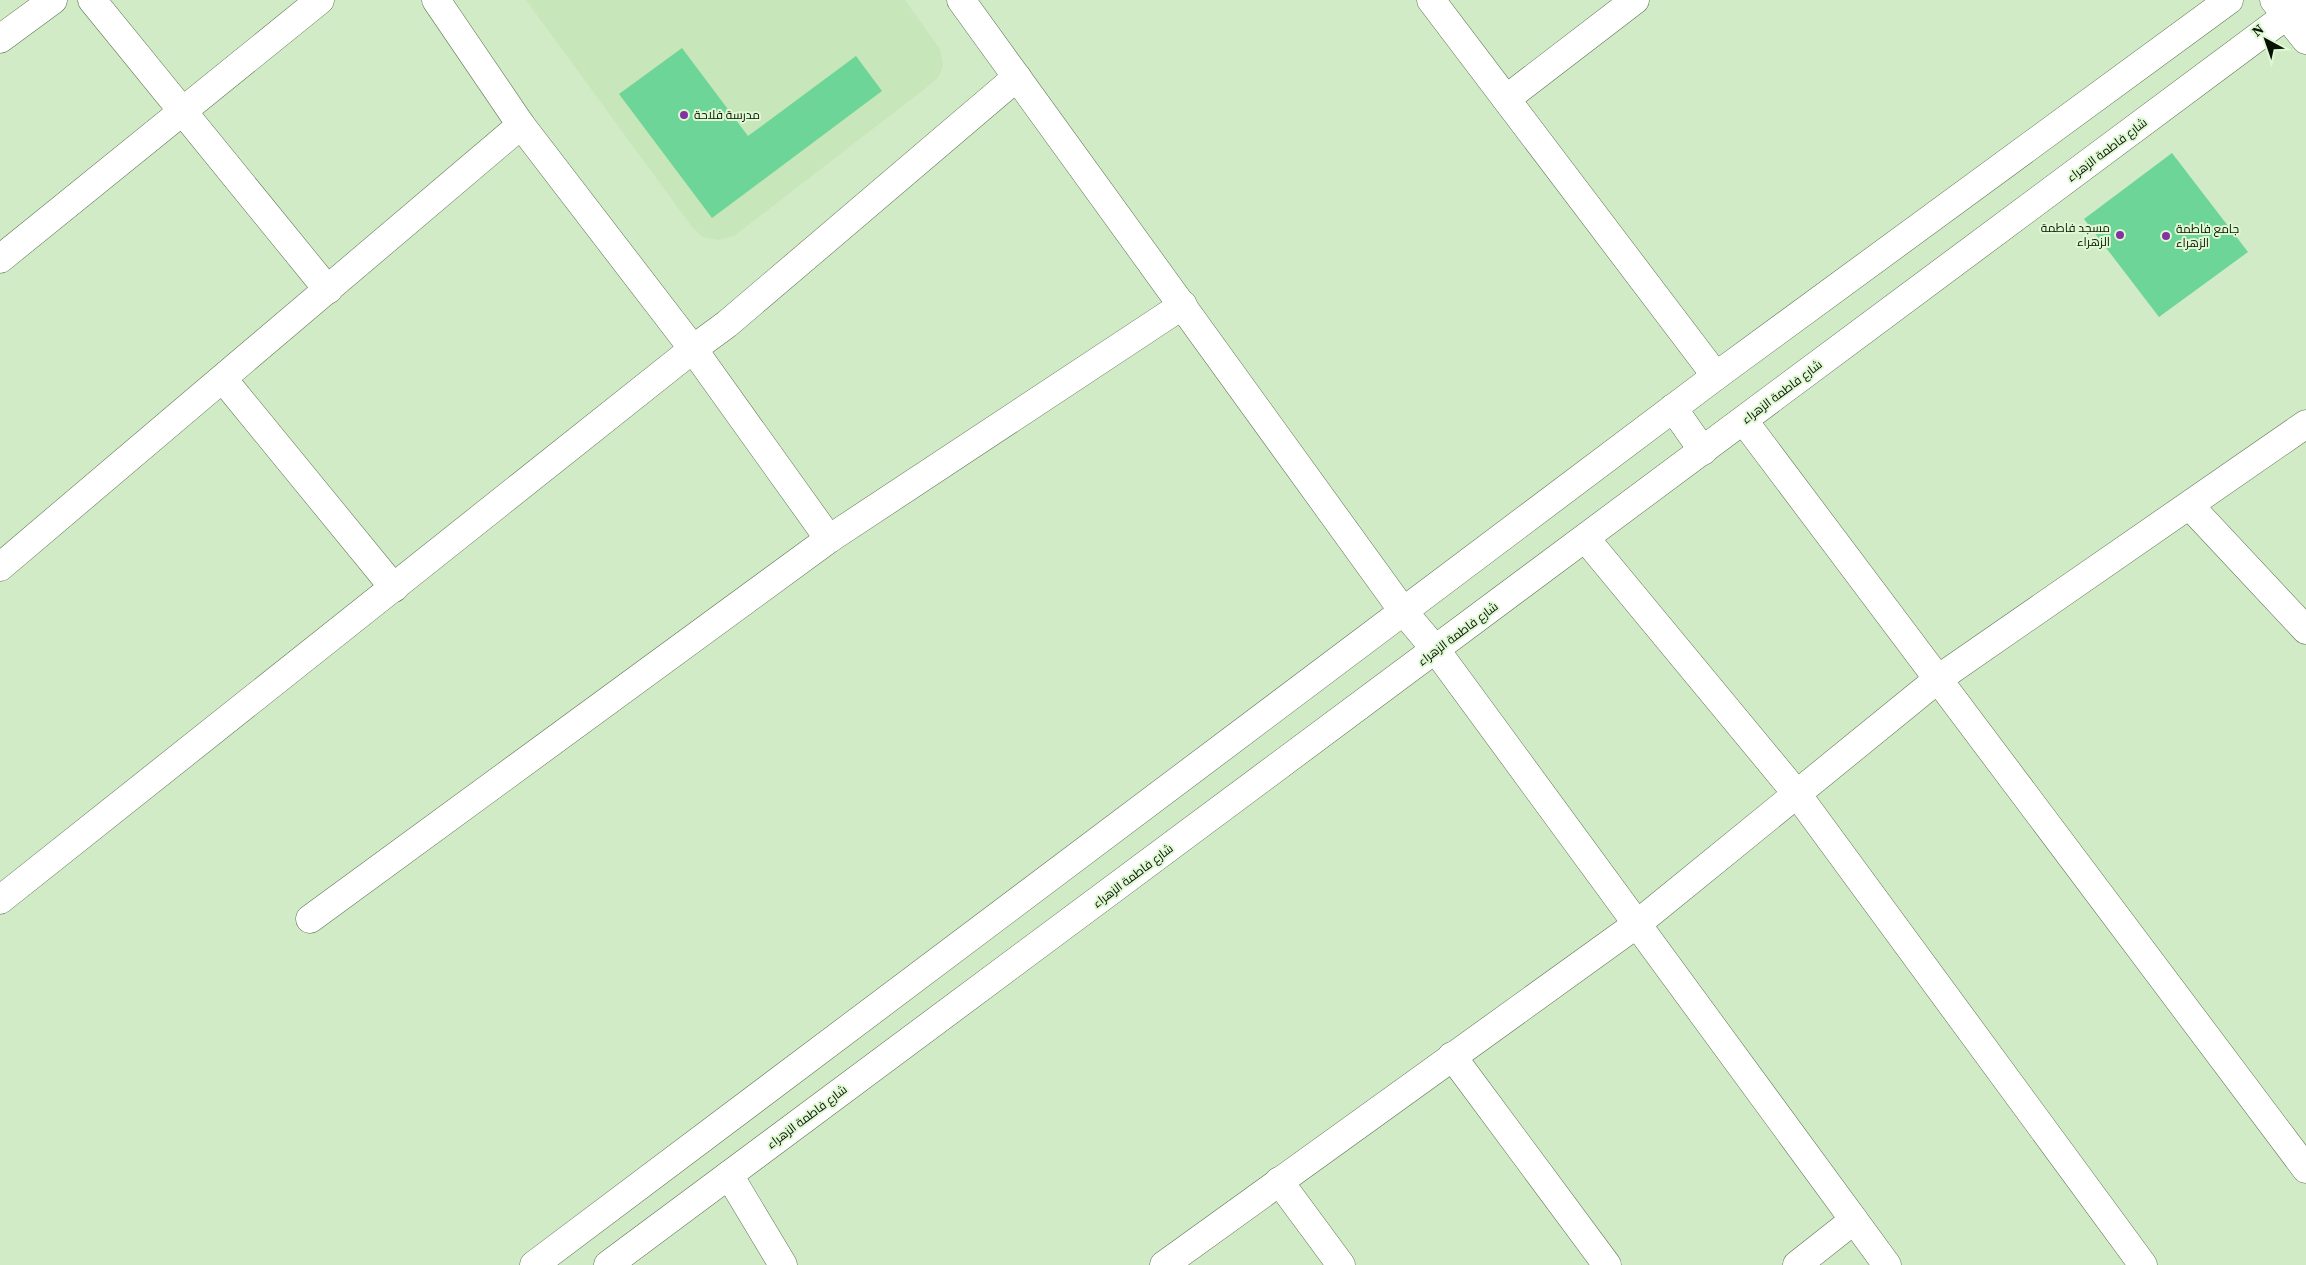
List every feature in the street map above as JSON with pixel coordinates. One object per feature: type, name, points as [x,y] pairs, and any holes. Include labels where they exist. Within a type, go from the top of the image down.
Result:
[{"type":"street","points":[[0,39],[53,0]]},
{"type":"street","points":[[92,0],[183,109],[328,290]]},
{"type":"street","points":[[0,259],[320,0]]},
{"type":"street","points":[[436,0],[521,125],[693,349],[829,539]]},
{"type":"street","points":[[962,0],[1404,612],[1436,650],[1887,1265]]},
{"type":"street","points":[[1431,0],[1716,376]]},
{"type":"street","points":[[1506,99],[1635,0]]},
{"type":"street","points":[[534,1265],[1673,408],[2229,0]]},
{"type":"street","points":[[2289,6],[2306,40]]},
{"type":"street","name":"شارع فاطمة الزهراء","points":[[608,1265],[1744,421],[2289,6]]},
{"type":"street","points":[[0,900],[693,349],[727,324],[1017,77]]},
{"type":"street","points":[[0,567],[521,125]]},
{"type":"street","points":[[310,919],[829,539],[1182,306]]},
{"type":"street","points":[[223,379],[394,588]]},
{"type":"street","points":[[1673,408],[1703,451]]},
{"type":"street","points":[[1744,421],[2306,1169]]},
{"type":"street","points":[[1164,1265],[1637,924],[1938,679],[2306,424]]},
{"type":"street","points":[[2190,506],[2306,630]]},
{"type":"street","points":[[1586,539],[1797,794],[2143,1265]]},
{"type":"street","points":[[1452,1056],[1606,1265]]},
{"type":"street","points":[[728,1176],[783,1265]]},
{"type":"street","points":[[1279,1181],[1341,1265]]},
{"type":"street","points":[[1797,1265],[1854,1220]]},
{"type":"shaded area","points":[[526,0],[905,0],[940,49],[943,66],[938,78],[922,91],[734,236],[718,240],[703,237],[692,227]]},
{"type":"building","name":"مدرسة فلاحة","points":[[682,48],[748,136],[856,56],[882,91],[712,218],[619,94]]},
{"type":"building","name":"جامع فاطمة الزهراء","points":[[2172,153],[2248,252],[2159,317],[2084,219]]},
{"type":"place","name":"مدرسة فلاحة","points":[[684,115]]},
{"type":"place","name":"مسجد فاطمة الزهراء","points":[[2120,235]]},
{"type":"place","name":"جامع فاطمة الزهراء","points":[[2166,236]]}]
